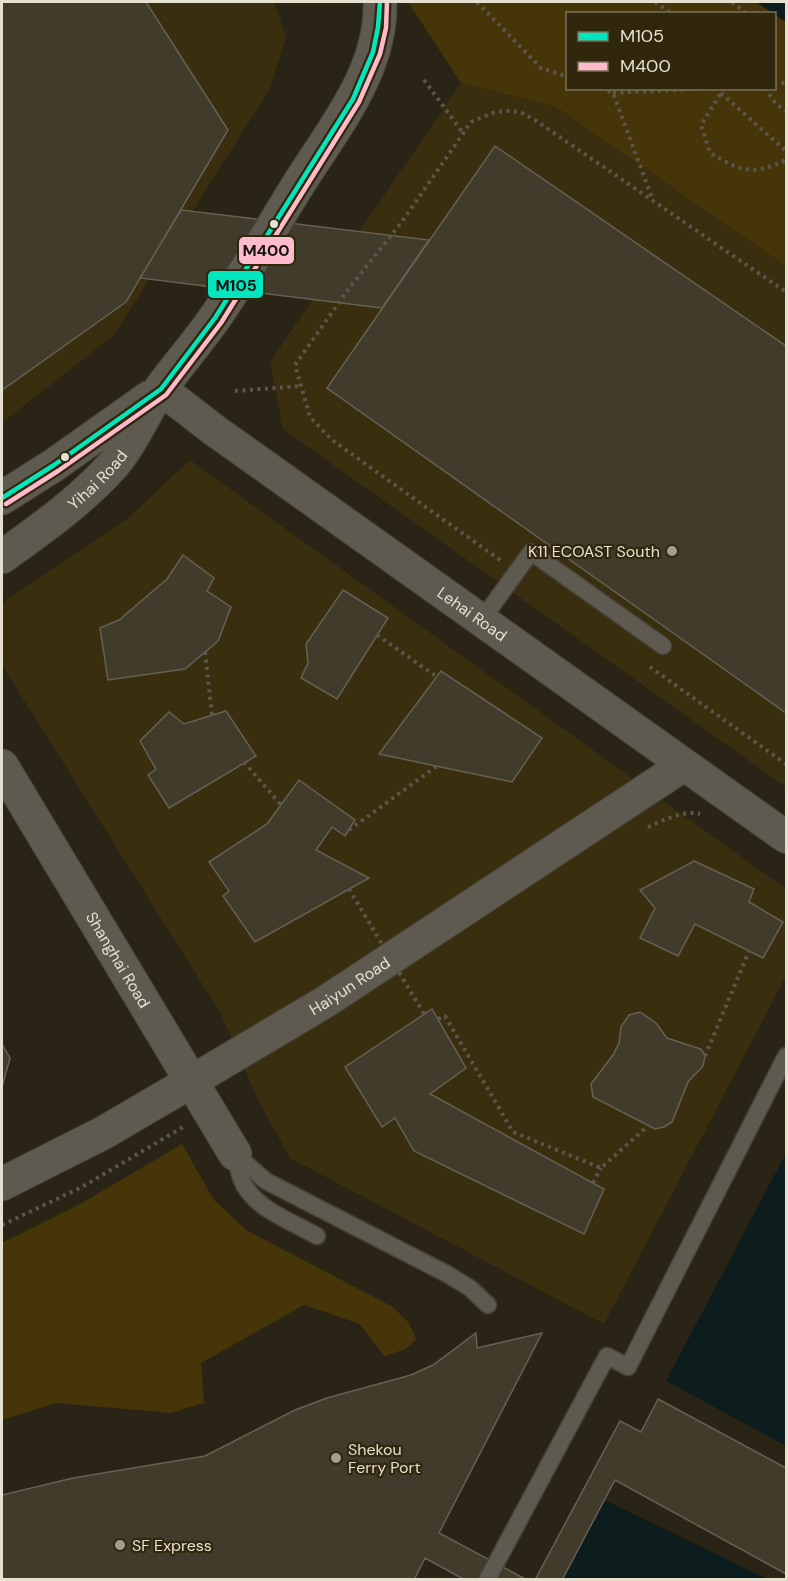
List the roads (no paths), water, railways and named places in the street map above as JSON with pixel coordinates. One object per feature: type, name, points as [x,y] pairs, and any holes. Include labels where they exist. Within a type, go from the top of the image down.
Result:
[{"type":"street","points":[[161,389],[215,318],[355,94],[366,73],[373,52],[378,33],[380,2]]},
{"type":"street","name":"Yihai Road","points":[[2,498],[81,447],[161,389]]},
{"type":"street","name":"Yihai Road","points":[[2,557],[46,526],[108,470],[129,444],[161,389]]},
{"type":"street","name":"Lehai Road","points":[[161,389],[214,430],[786,837]]},
{"type":"street","name":"Haiyun Road","points":[[2,1184],[103,1133],[325,1002],[684,765]]},
{"type":"street","name":"Shanghai Road","points":[[2,766],[235,1154]]},
{"type":"lane","points":[[481,621],[531,552],[663,646]]},
{"type":"lane","points":[[487,1580],[607,1356],[628,1367],[786,1056]]},
{"type":"lane","points":[[235,1154],[244,1185],[255,1198],[266,1208],[317,1236]]},
{"type":"lane","points":[[235,1154],[266,1181],[447,1274],[470,1288],[488,1305]]},
{"type":"place","name":"K11 ECOAST South","points":[[672,551]]},
{"type":"place","name":"Shekou Ferry Port","points":[[336,1458]]},
{"type":"place","name":"SF Express","points":[[120,1545]]}]
